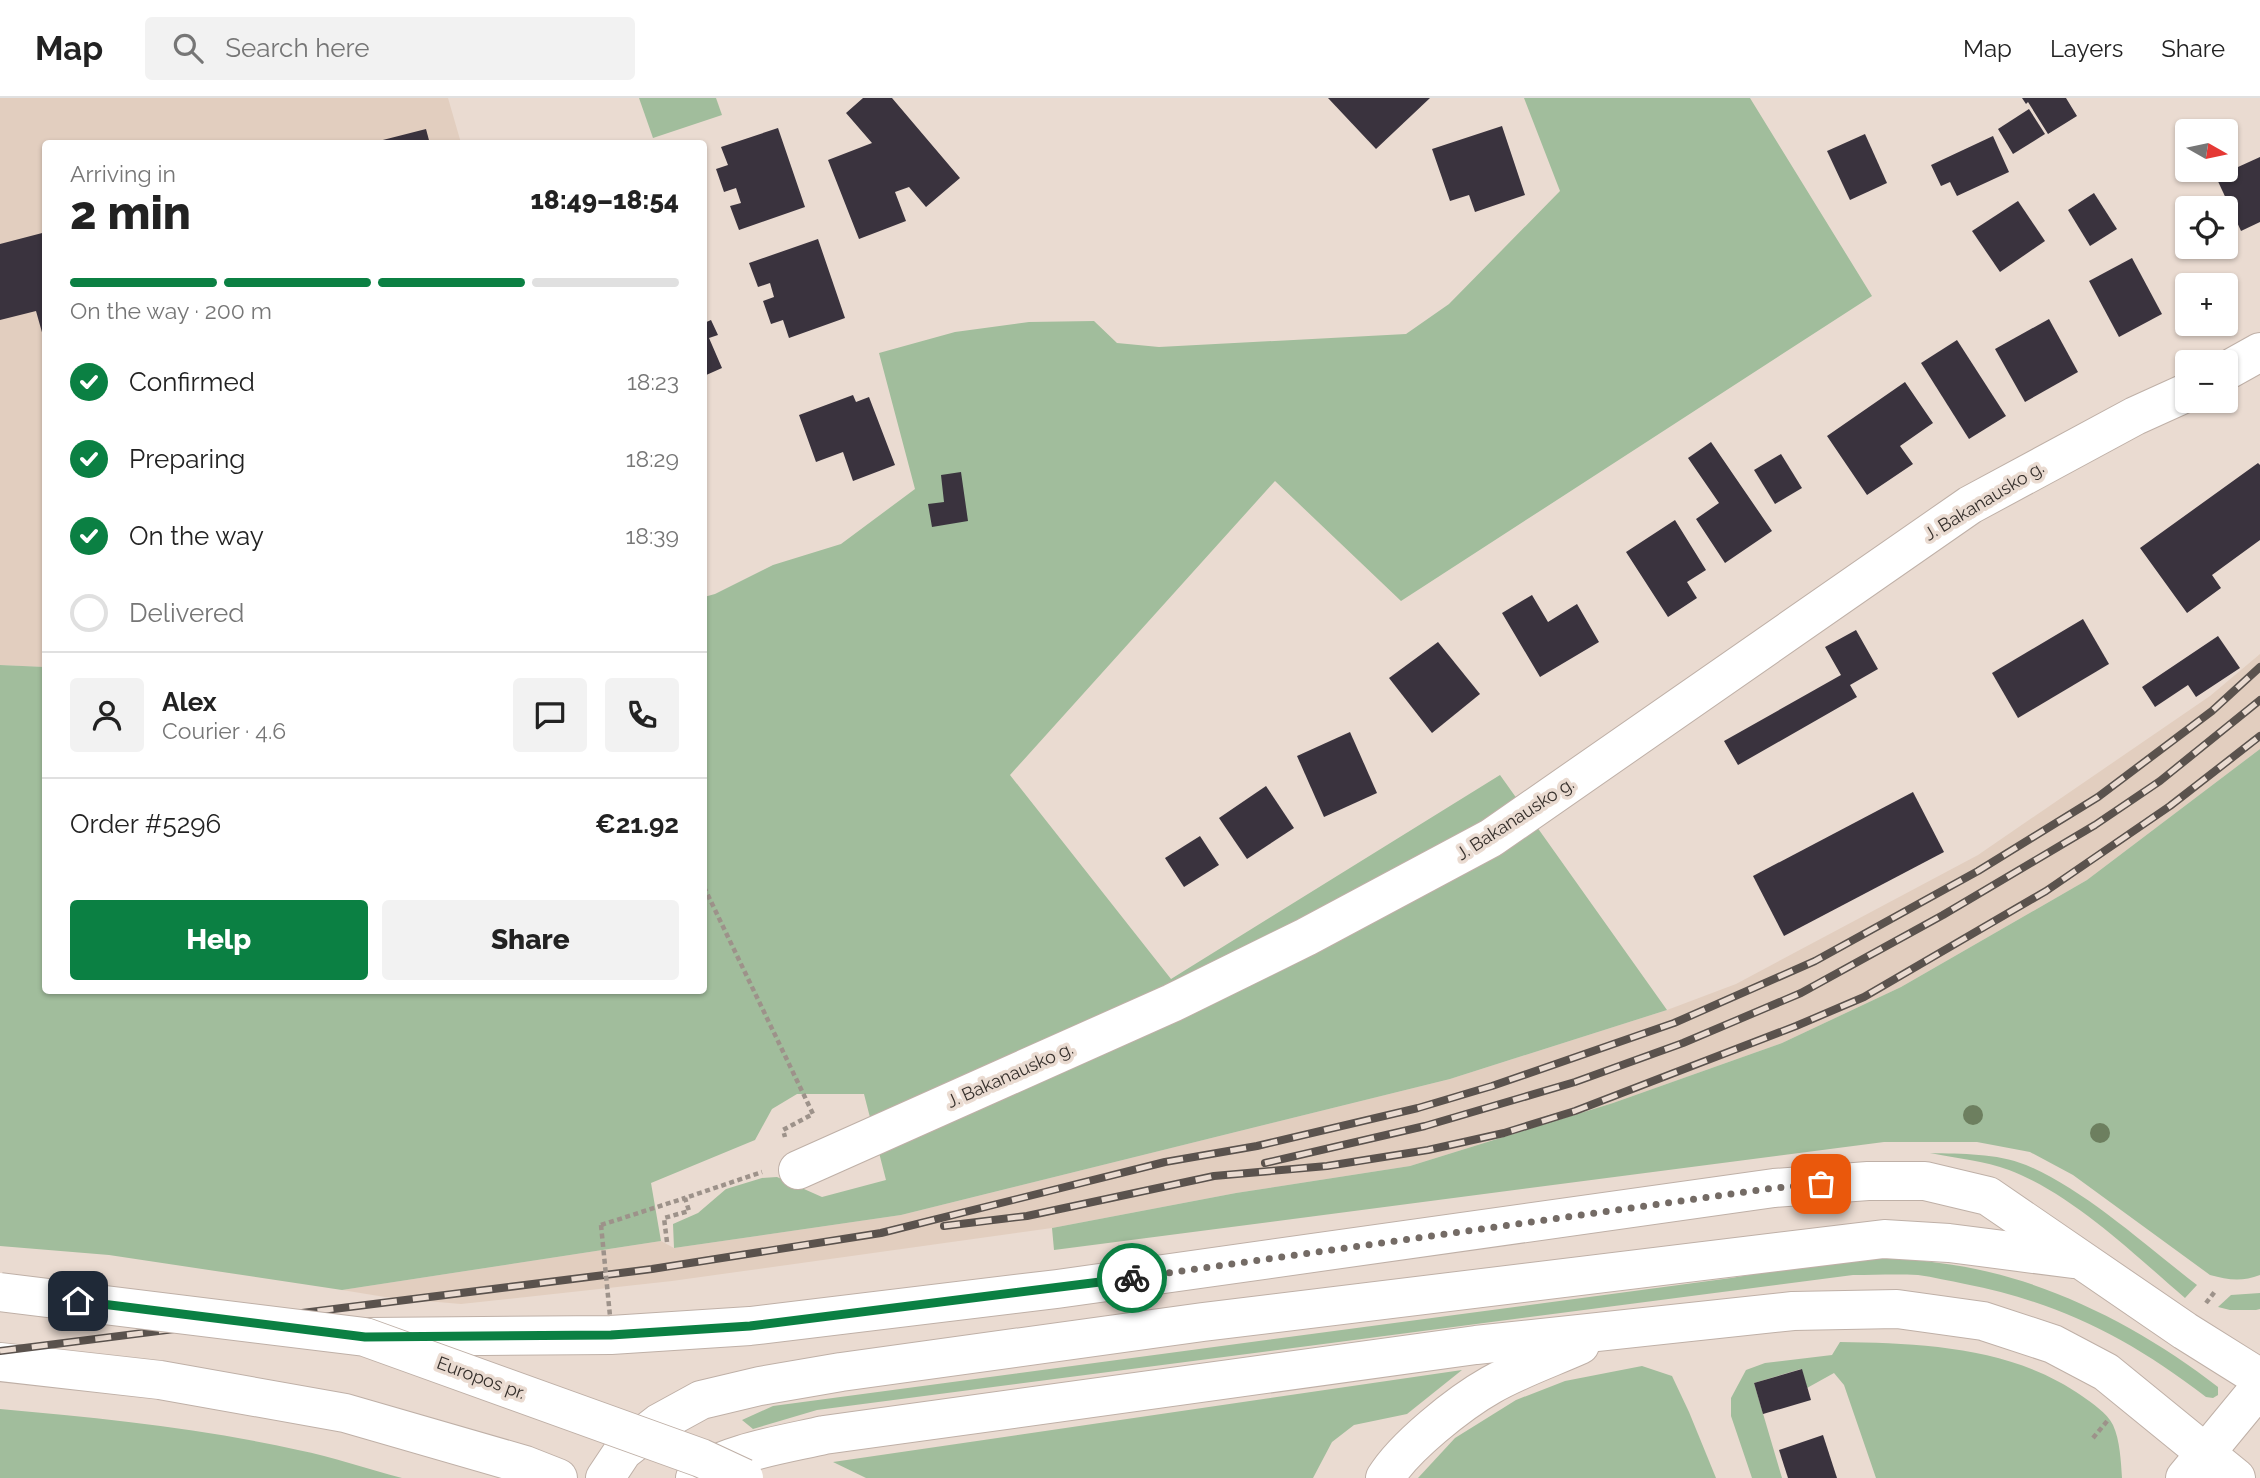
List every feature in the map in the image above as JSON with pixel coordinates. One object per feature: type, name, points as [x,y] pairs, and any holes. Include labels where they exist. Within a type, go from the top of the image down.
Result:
[{"type":"main road","points":[[2238,364],[2260,352]]},
{"type":"main road","name":"J. Bakanausko g.","points":[[798,1170],[1172,1003],[1306,937],[1492,838],[1970,505],[2135,415],[2175,398]]},
{"type":"main road","points":[[365,1337],[611,1335],[750,1326],[1057,1289],[1774,1188],[1868,1181],[1925,1181],[1988,1196],[2260,1378]]},
{"type":"main road","points":[[605,1478],[623,1451],[659,1423],[701,1400],[760,1386],[841,1372],[1203,1322],[1884,1239],[1949,1243],[2082,1261]]},
{"type":"main road","name":"Europos pr.","points":[[0,1292],[365,1337],[688,1454],[744,1478]]},
{"type":"main road","points":[[695,1478],[702,1470],[746,1454],[824,1435],[1463,1347],[1793,1311],[1897,1308],[1983,1321],[2053,1344],[2106,1372],[2195,1466],[2236,1478]]},
{"type":"main road","points":[[1385,1478],[1424,1436],[1492,1384],[1612,1331]]},
{"type":"main road","points":[[0,1362],[160,1380],[345,1413],[525,1465],[558,1478]]},
{"type":"main road","points":[[2195,1466],[2260,1387]]},
{"type":"path","points":[[610,1316],[601,1225],[770,1169],[798,1170],[783,1130],[813,1114],[707,893]]},
{"type":"path","points":[[667,1242],[664,1218],[689,1211],[685,1198]]},
{"type":"shaded area","points":[[0,98],[448,98],[460,140],[42,140],[42,667],[0,665]]},
{"type":"shaded area","points":[[2260,654],[2260,749],[2087,880],[1901,987],[1782,1043],[1613,1103],[1410,1166],[1236,1193],[1052,1228],[672,1281],[461,1304],[391,1298],[342,1290],[661,1241],[674,1248],[901,1215],[1450,1079],[1667,1010],[1736,984],[1978,855],[2210,696]]},
{"type":"green space","points":[[639,98],[716,98],[722,115],[653,138]]},
{"type":"green space","points":[[1524,98],[1750,98],[1872,296],[1401,601],[1275,481],[1010,775],[1171,979],[1500,775],[1667,1010],[1450,1079],[901,1215],[674,1248],[673,1224],[698,1213],[726,1189],[762,1178],[777,1177],[822,1197],[886,1180],[864,1094],[797,1094],[772,1109],[755,1140],[651,1183],[661,1241],[342,1290],[109,1255],[0,1246],[0,665],[42,667],[42,994],[707,994],[707,596],[773,565],[841,544],[915,489],[879,353],[955,332],[1029,322],[1094,321],[1117,343],[1159,347],[1406,334],[1449,304],[1560,191]]},
{"type":"green space","points":[[2260,749],[2260,1275],[2235,1280],[2210,1275],[2073,1175],[2030,1152],[1977,1142],[1884,1142],[1054,1250],[1052,1228],[1236,1193],[1410,1166],[1613,1103],[1782,1043],[1901,987],[2087,880]]},
{"type":"green space","points":[[1930,1153],[2003,1158],[2048,1175],[2114,1219],[2197,1285],[2185,1298],[2102,1227],[2033,1181],[1990,1164]]},
{"type":"green space","points":[[1889,1256],[1989,1272],[2019,1280],[2080,1303],[2138,1333],[2193,1368],[2218,1387],[2218,1395],[2213,1398],[2206,1397],[2121,1340],[2032,1301],[1924,1276],[1853,1275],[817,1410],[753,1429],[742,1420],[773,1406],[1731,1278],[1833,1261]]},
{"type":"green space","points":[[2260,1293],[2260,1309],[2230,1310],[2218,1307],[2231,1295]]},
{"type":"green space","points":[[1840,1342],[1902,1344],[1966,1351],[2026,1367],[2055,1380],[2082,1396],[2110,1420],[2119,1444],[2122,1478],[1876,1478],[1844,1385],[1834,1373],[1807,1388],[1801,1369],[1754,1383],[1782,1478],[1752,1478],[1731,1416],[1731,1398],[1746,1370],[1765,1363],[1832,1355]]},
{"type":"green space","points":[[1642,1366],[1672,1376],[1716,1478],[1418,1478],[1455,1438],[1516,1400],[1565,1381]]},
{"type":"green space","points":[[1462,1370],[1407,1414],[1354,1425],[1332,1442],[1313,1478],[866,1478],[833,1462]]},
{"type":"green space","points":[[0,1409],[112,1420],[261,1442],[402,1478],[0,1478]]},
{"type":"building","points":[[863,98],[892,98],[960,178],[926,207],[909,187],[895,192],[906,221],[859,239],[828,160],[872,143],[846,113]]},
{"type":"building","points":[[1328,98],[1430,98],[1376,149]]},
{"type":"building","points":[[2022,98],[2066,98],[2077,116],[2048,134],[2028,102],[2026,104]]},
{"type":"building","points":[[2029,109],[2045,134],[2013,154],[1998,129]]},
{"type":"building","points":[[1502,126],[1525,195],[1475,212],[1469,195],[1450,201],[1432,149]]},
{"type":"building","points":[[778,128],[805,207],[739,230],[730,206],[741,203],[736,188],[724,192],[716,169],[728,165],[721,147]]},
{"type":"building","points":[[426,129],[429,140],[383,140]]},
{"type":"building","points":[[1865,134],[1887,183],[1850,200],[1827,151]]},
{"type":"building","points":[[1993,136],[2009,172],[1957,196],[1950,182],[1941,186],[1931,165]]},
{"type":"building","points":[[2260,157],[2260,222],[2241,231],[2238,225],[2238,196],[2225,196],[2218,182],[2238,182],[2238,167]]},
{"type":"building","points":[[2094,193],[2117,229],[2090,246],[2068,210]]},
{"type":"building","points":[[2018,201],[2045,241],[2000,272],[1972,231]]},
{"type":"building","points":[[42,233],[42,332],[36,311],[0,320],[0,244]]},
{"type":"building","points":[[818,239],[845,318],[789,338],[783,320],[771,324],[763,301],[774,297],[770,283],[758,287],[749,263]]},
{"type":"building","points":[[2132,258],[2162,314],[2119,337],[2089,281]]},
{"type":"building","points":[[2049,319],[2078,372],[2025,402],[1995,349]]},
{"type":"building","points":[[711,320],[718,335],[709,338],[722,368],[707,375],[707,322]]},
{"type":"building","points":[[1957,340],[2006,416],[1969,439],[1921,363]]},
{"type":"building","points":[[1905,382],[1933,423],[1900,446],[1913,464],[1867,495],[1827,436]]},
{"type":"building","points":[[853,395],[856,402],[869,397],[895,465],[853,481],[843,452],[816,462],[799,415]]},
{"type":"building","points":[[1711,442],[1772,531],[1725,563],[1696,519],[1719,503],[1688,458]]},
{"type":"building","points":[[1781,454],[1802,488],[1775,504],[1754,470]]},
{"type":"building","points":[[2258,463],[2260,540],[2212,575],[2221,588],[2187,613],[2140,548]]},
{"type":"building","points":[[961,472],[968,521],[932,527],[928,504],[944,502],[941,475]]},
{"type":"building","points":[[1675,520],[1706,570],[1687,582],[1697,598],[1668,617],[1626,552]]},
{"type":"building","points":[[1532,595],[1548,622],[1577,604],[1599,642],[1540,677],[1502,613]]},
{"type":"building","points":[[2083,619],[2109,664],[2018,718],[1992,673]]},
{"type":"building","points":[[1856,630],[1878,669],[1850,685],[1857,697],[1738,765],[1724,741],[1841,675],[1825,647]]},
{"type":"building","points":[[2218,636],[2240,668],[2196,697],[2188,685],[2155,707],[2142,687]]},
{"type":"building","points":[[1438,642],[1480,694],[1432,733],[1389,678]]},
{"type":"building","points":[[1350,732],[1377,793],[1324,817],[1297,756]]},
{"type":"building","points":[[1266,786],[1294,828],[1247,859],[1219,818]]},
{"type":"building","points":[[1913,792],[1944,852],[1784,936],[1753,876]]},
{"type":"building","points":[[1200,836],[1219,865],[1184,887],[1165,858]]},
{"type":"building","points":[[1802,1369],[1811,1400],[1763,1414],[1754,1383]]},
{"type":"building","points":[[1823,1435],[1837,1478],[1788,1478],[1779,1450]]},
{"type":"railway","points":[[0,1351],[652,1269],[881,1233],[1165,1162],[1257,1146],[1418,1108],[1492,1086],[1674,1023],[1815,961],[1978,871],[2098,797],[2212,711],[2260,667]]},
{"type":"railway","points":[[1265,1163],[1425,1126],[1575,1082],[1683,1043],[1801,993],[1943,915],[2095,825],[2160,781],[2260,700]]},
{"type":"railway","points":[[944,1226],[1027,1216],[1214,1176],[1327,1166],[1428,1150],[1504,1133],[1575,1111],[1864,997],[2046,891],[2170,806],[2260,736]]},
{"type":"way so far","points":[[1132,1278],[1774,1188],[1821,1184]]},
{"type":"route","points":[[78,1301],[365,1337],[611,1335],[750,1326],[1132,1278]]}]
